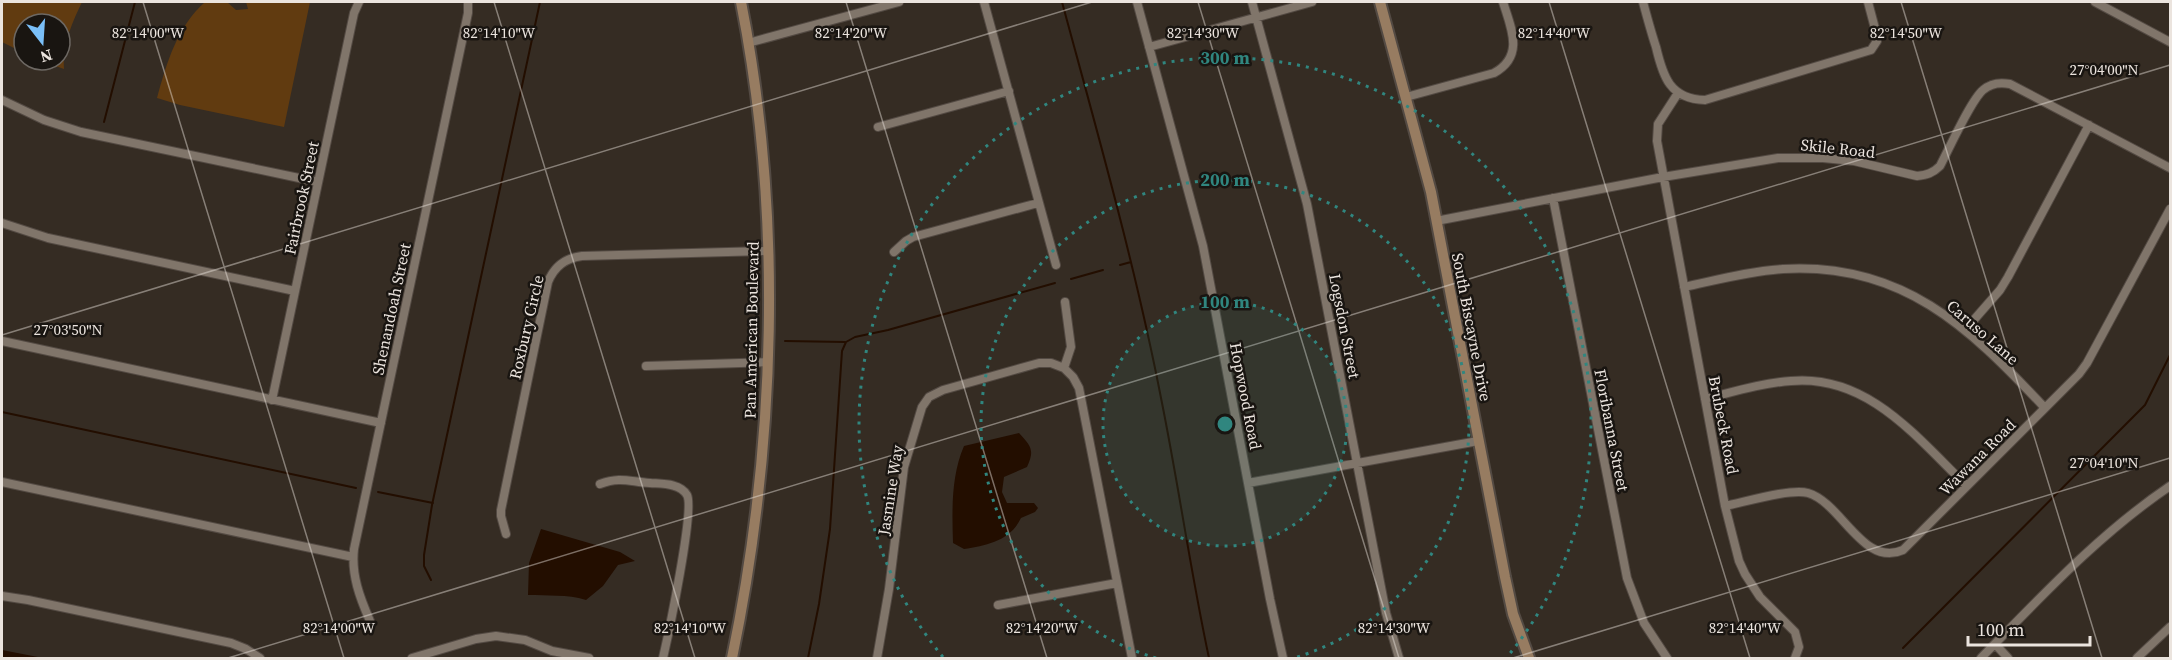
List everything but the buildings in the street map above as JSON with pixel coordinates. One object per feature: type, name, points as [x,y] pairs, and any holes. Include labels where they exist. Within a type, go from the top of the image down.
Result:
[{"type":"street","name":"Fairbrook Street","points":[[272,400],[354,13],[359,2]]},
{"type":"street","name":"Shenandoah Street","points":[[370,621],[357,587],[353,556],[466,25],[468,2]]},
{"type":"street","name":"Pan American Boulevard","points":[[732,658],[757,510],[768,362],[768,251],[764,174],[741,2]]},
{"type":"street","points":[[748,43],[899,2]]},
{"type":"street","points":[[984,2],[1056,265]]},
{"type":"street","name":"Hopwood Road","points":[[1137,2],[1203,246],[1283,658]]},
{"type":"street","name":"Logsdon Street","points":[[1252,2],[1307,204],[1386,613],[1399,658]]},
{"type":"street","points":[[1149,47],[1312,2]]},
{"type":"street","name":"South Biscayne Drive","points":[[1380,2],[1437,221],[1509,598],[1529,658]]},
{"type":"street","points":[[1406,97],[1494,73],[1505,64],[1514,44],[1503,2]]},
{"type":"street","points":[[1643,2],[1661,67],[1669,83],[1678,93],[1697,100],[1715,98],[1866,53],[1874,46],[1878,36],[1868,2]]},
{"type":"street","points":[[2095,2],[2170,42]]},
{"type":"street","name":"Skile Road","points":[[1437,221],[1757,160],[1797,157],[1854,161],[1917,176],[1924,175],[1940,166],[1979,94],[1995,83],[2010,84],[2170,168]]},
{"type":"street","points":[[878,127],[1009,91]]},
{"type":"street","name":"Brubeck Road","points":[[1678,93],[1658,124],[1657,141],[1725,506],[1734,548],[1742,567],[1760,597],[1795,632],[1799,647],[1796,658]]},
{"type":"street","points":[[2,100],[44,120],[81,132],[318,182]]},
{"type":"street","points":[[1965,330],[2000,290],[2008,277],[2089,125]]},
{"type":"street","name":"Floribanna Street","points":[[1553,198],[1627,578],[1644,623],[1667,658]]},
{"type":"street","points":[[894,252],[913,237],[1038,202]]},
{"type":"street","name":"Wawana Road","points":[[1725,506],[1792,492],[1808,493],[1821,500],[1872,548],[1884,554],[1891,554],[1908,546],[2079,374],[2095,351],[2170,209]]},
{"type":"street","points":[[2,223],[48,238],[295,291]]},
{"type":"street","name":"Roxbury Circle","points":[[506,534],[501,510],[548,282],[555,269],[568,259],[582,256],[768,251]]},
{"type":"street","name":"Caruso Lane","points":[[1684,287],[1780,270],[1809,269],[1850,274],[1882,282],[1913,294],[1942,312],[1965,330],[2044,407]]},
{"type":"street","points":[[1065,302],[1071,346],[1064,368],[1079,388],[1132,658]]},
{"type":"street","points":[[2,341],[381,423]]},
{"type":"street","points":[[646,366],[768,362]]},
{"type":"street","name":"Jasmine Way","points":[[877,658],[894,555],[904,467],[923,404],[934,394],[943,390],[1034,364],[1051,363],[1064,368]]},
{"type":"street","points":[[1705,399],[1790,381],[1815,381],[1841,386],[1862,394],[1880,405],[1967,486]]},
{"type":"street","points":[[1248,483],[1478,441]]},
{"type":"street","points":[[600,484],[617,478],[666,484],[684,491],[689,500],[686,537],[663,658]]},
{"type":"street","points":[[2,482],[353,556]]},
{"type":"street","points":[[1981,658],[2094,545],[2136,510],[2170,486]]},
{"type":"street","points":[[998,605],[1117,583]]},
{"type":"street","points":[[2,596],[231,643],[260,658]]},
{"type":"street","points":[[2137,658],[2170,627]]},
{"type":"street","points":[[412,658],[433,655],[476,639],[496,636],[525,640],[552,651],[589,658]]},
{"type":"street","points":[[1995,644],[2008,658]]},
{"type":"shaded area","points":[[2,2],[82,2],[72,24],[72,12],[12,12],[12,47],[2,42]]},
{"type":"shaded area","points":[[205,2],[227,2],[236,10],[248,9],[246,2],[310,2],[284,127],[157,98],[169,58],[180,34],[187,22]]},
{"type":"shaded area","points":[[1019,433],[1031,449],[1031,456],[1027,467],[1004,477],[1002,492],[1007,503],[1034,503],[1038,508],[1035,512],[1021,518],[1011,532],[997,541],[964,549],[953,543],[952,519],[955,481],[964,446]]},
{"type":"shaded area","points":[[541,529],[620,552],[635,561],[618,565],[603,586],[586,600],[564,596],[528,595],[529,563]]},
{"type":"shaded area","points":[[2,650],[43,658],[2,658]]},
{"type":"waterway","points":[[104,122],[135,2]]},
{"type":"waterway","points":[[431,580],[424,566],[424,555],[432,505],[540,2]]},
{"type":"waterway","points":[[1062,2],[1116,202],[1152,352],[1209,658]]},
{"type":"waterway","points":[[1120,265],[1131,262]]},
{"type":"waterway","points":[[1071,279],[1103,270]]},
{"type":"waterway","points":[[808,658],[830,529],[842,351],[846,342],[855,337],[888,330],[1055,283]]},
{"type":"waterway","points":[[785,341],[845,342]]},
{"type":"waterway","points":[[1903,648],[2145,405],[2170,355]]},
{"type":"waterway","points":[[2,412],[356,488]]},
{"type":"waterway","points":[[378,492],[433,503]]}]
